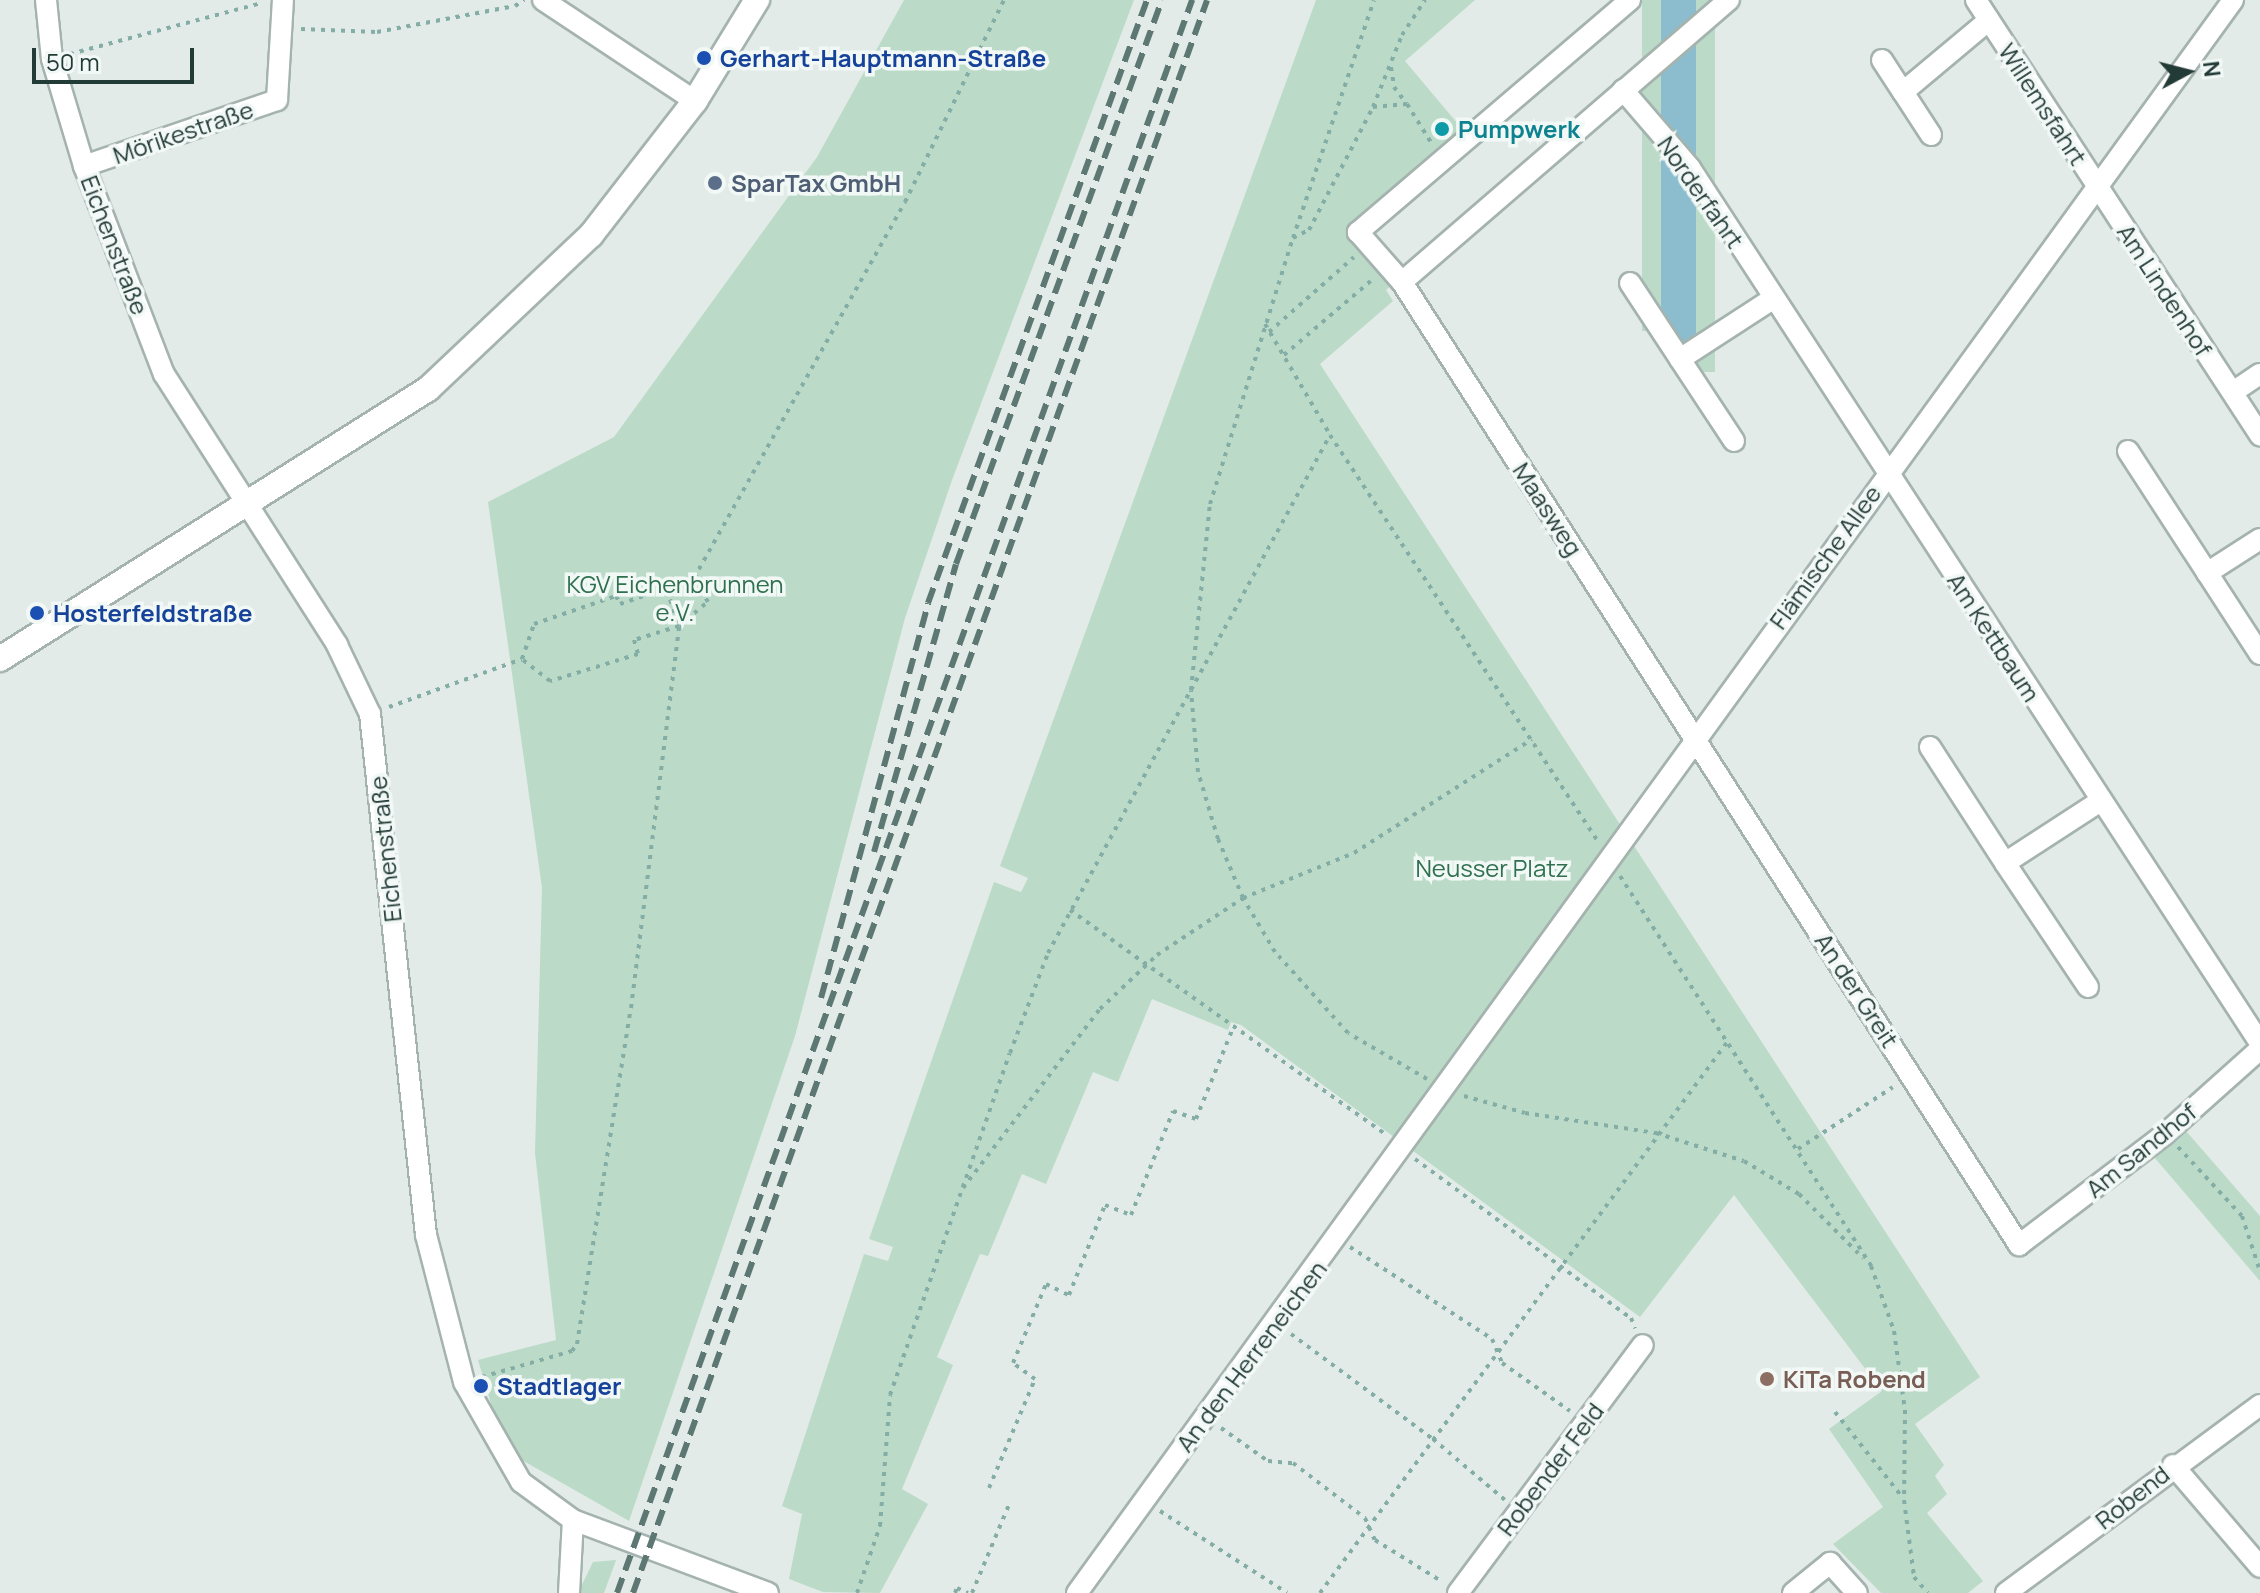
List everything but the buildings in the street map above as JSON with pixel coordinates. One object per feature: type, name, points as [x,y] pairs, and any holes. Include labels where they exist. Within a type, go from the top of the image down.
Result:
[{"type":"street","name":"Eichenstraße","points":[[46,0],[52,59],[84,166],[164,374],[337,645],[370,714],[426,1235],[464,1382],[521,1482],[573,1520],[768,1593]]},
{"type":"street","name":"Mörikestraße","points":[[84,166],[277,100],[283,0]]},
{"type":"street","points":[[543,0],[695,101]]},
{"type":"street","points":[[0,659],[428,389],[591,235],[695,101],[757,0]]},
{"type":"street","points":[[1369,244],[1358,232],[1630,0]]},
{"type":"street","points":[[1395,274],[1729,0]]},
{"type":"street","name":"Willemsfahrt","points":[[1976,0],[2098,189]]},
{"type":"street","name":"Flämische Allee","points":[[1425,1119],[1611,863],[1694,736],[2098,189],[2233,0]]},
{"type":"street","name":"Willemsfahrt","points":[[1903,92],[1989,20]]},
{"type":"street","points":[[1882,60],[1931,135]]},
{"type":"street","name":"Norderfahrt","points":[[1623,90],[1690,168],[1888,472]]},
{"type":"street","name":"Am Lindenhof","points":[[2098,189],[2260,435]]},
{"type":"street","name":"Maasweg","points":[[1369,244],[1395,274],[1694,736]]},
{"type":"street","points":[[1630,283],[1734,441]]},
{"type":"street","points":[[1680,359],[1774,298]]},
{"type":"street","points":[[2233,392],[2260,374]]},
{"type":"street","points":[[2128,451],[2260,654]]},
{"type":"street","name":"Am Kettbaum","points":[[1888,472],[2099,802],[2260,1046]]},
{"type":"street","points":[[2207,573],[2260,539]]},
{"type":"street","name":"An der Greit","points":[[1694,736],[2019,1245]]},
{"type":"street","points":[[1930,747],[2088,987]]},
{"type":"street","points":[[2005,863],[2099,802]]},
{"type":"street","name":"Am Sandhof","points":[[2019,1245],[2165,1134],[2260,1046]]},
{"type":"street","name":"An den Herreneichen","points":[[1077,1593],[1425,1119]]},
{"type":"street","name":"Robender Feld","points":[[1459,1592],[1643,1345]]},
{"type":"street","name":"Robend","points":[[2006,1593],[2173,1465],[2260,1405]]},
{"type":"street","points":[[2173,1465],[2260,1567]]},
{"type":"street","points":[[569,1593],[573,1520]]},
{"type":"street","points":[[1793,1593],[1830,1563],[1857,1593]]},
{"type":"path","points":[[52,59],[272,0]]},
{"type":"path","points":[[282,28],[377,32],[515,6],[524,0]]},
{"type":"path","points":[[522,659],[534,624],[616,596],[620,604],[694,578],[905,202],[1004,0]]},
{"type":"path","points":[[1374,0],[1264,323],[1210,504],[1191,690],[1198,772],[1218,839],[1243,898],[1275,952],[1348,1033],[1447,1091],[1525,1113],[1656,1133],[1744,1161],[1799,1194],[1871,1266]]},
{"type":"path","points":[[1293,238],[1309,230],[1373,107],[1402,35],[1425,0]]},
{"type":"path","points":[[1391,65],[1394,87],[1444,159]]},
{"type":"path","points":[[1373,107],[1407,104]]},
{"type":"path","points":[[1269,332],[1369,244]]},
{"type":"path","points":[[1284,355],[1395,274]]},
{"type":"path","points":[[1264,323],[1330,435],[1532,739],[1871,1266],[1894,1331],[1905,1410],[1904,1500],[1914,1577],[1928,1593]]},
{"type":"path","points":[[857,1593],[880,1526],[890,1395],[959,1194],[1048,953],[1330,435]]},
{"type":"path","points":[[522,659],[550,681],[638,654],[634,640],[679,626],[708,602],[694,578]]},
{"type":"path","points":[[464,1382],[572,1351],[577,1344],[631,1008],[679,626],[667,590]]},
{"type":"path","points":[[370,714],[522,659]]},
{"type":"path","points":[[959,1194],[1071,1044],[1147,965],[1243,898],[1354,853],[1532,739]]},
{"type":"path","points":[[1070,910],[1404,1148],[1631,1318],[1643,1345]]},
{"type":"path","points":[[989,1488],[1035,1379],[1013,1363],[1046,1284],[1069,1295],[1105,1205],[1131,1215],[1173,1111],[1196,1119],[1233,1028]]},
{"type":"path","points":[[1320,1593],[1656,1133],[1728,1041]]},
{"type":"path","points":[[1798,1149],[1911,1074]]},
{"type":"path","points":[[2165,1134],[2242,1216],[2260,1271]]},
{"type":"path","points":[[1338,1239],[1402,1285],[1423,1290],[1492,1339],[1502,1363],[1585,1422]]},
{"type":"path","points":[[1276,1323],[1433,1439],[1518,1510]]},
{"type":"path","points":[[1835,1412],[1904,1500]]},
{"type":"path","points":[[1206,1417],[1268,1461],[1293,1463],[1365,1518],[1375,1540],[1459,1592]]},
{"type":"path","points":[[1145,1500],[1287,1593]]},
{"type":"path","points":[[955,1593],[957,1588],[970,1593],[1010,1502]]},
{"type":"green space","name":"KGV Eichenbrunnen e.V.","points":[[904,0],[1134,0],[952,480],[905,618],[795,1036],[629,1521],[520,1459],[493,1410],[478,1360],[556,1340],[535,1153],[542,888],[488,502],[614,437],[817,157]]},
{"type":"green space","name":"Neusser Platz","points":[[1316,0],[1475,0],[1405,61],[1463,130],[1347,229],[1393,284],[1386,290],[1393,301],[1320,364],[1980,1377],[1915,1424],[1944,1465],[1935,1476],[1947,1494],[1927,1513],[1983,1581],[1968,1593],[1881,1593],[1833,1544],[1883,1507],[1829,1429],[1882,1391],[1734,1195],[1640,1317],[1241,1025],[1231,1022],[1228,1030],[1152,999],[1118,1082],[1093,1072],[1046,1184],[1022,1174],[988,1256],[980,1254],[937,1357],[953,1365],[902,1489],[928,1504],[880,1593],[823,1592],[789,1579],[802,1514],[782,1506],[864,1254],[888,1261],[893,1247],[869,1239],[994,882],[1021,892],[1028,878],[1000,866]]},
{"type":"green space","points":[[1642,0],[1661,0],[1661,331],[1642,331]]},
{"type":"green space","points":[[1696,0],[1715,0],[1715,372],[1696,372]]},
{"type":"green space","points":[[2186,1131],[2260,1216],[2260,1281],[2154,1157]]},
{"type":"green space","points":[[616,1560],[604,1593],[578,1593],[593,1562]]},
{"type":"water","points":[[1661,0],[1696,0],[1696,345],[1661,345]]},
{"type":"railway","points":[[821,998],[928,603],[1147,0]]},
{"type":"railway","points":[[874,852],[956,564],[1162,0]]},
{"type":"railway","points":[[617,1593],[1192,0]]},
{"type":"railway","points":[[633,1593],[1207,0]]},
{"type":"place","name":"Gerhart-Hauptmann-Straße","points":[[704,58]]},
{"type":"place","name":"Pumpwerk","points":[[1442,129]]},
{"type":"place","name":"SparTax GmbH","points":[[715,183]]},
{"type":"place","name":"Hosterfeldstraße","points":[[37,613]]},
{"type":"place","name":"KiTa Robend","points":[[1767,1379]]},
{"type":"place","name":"Stadtlager","points":[[481,1386]]}]
